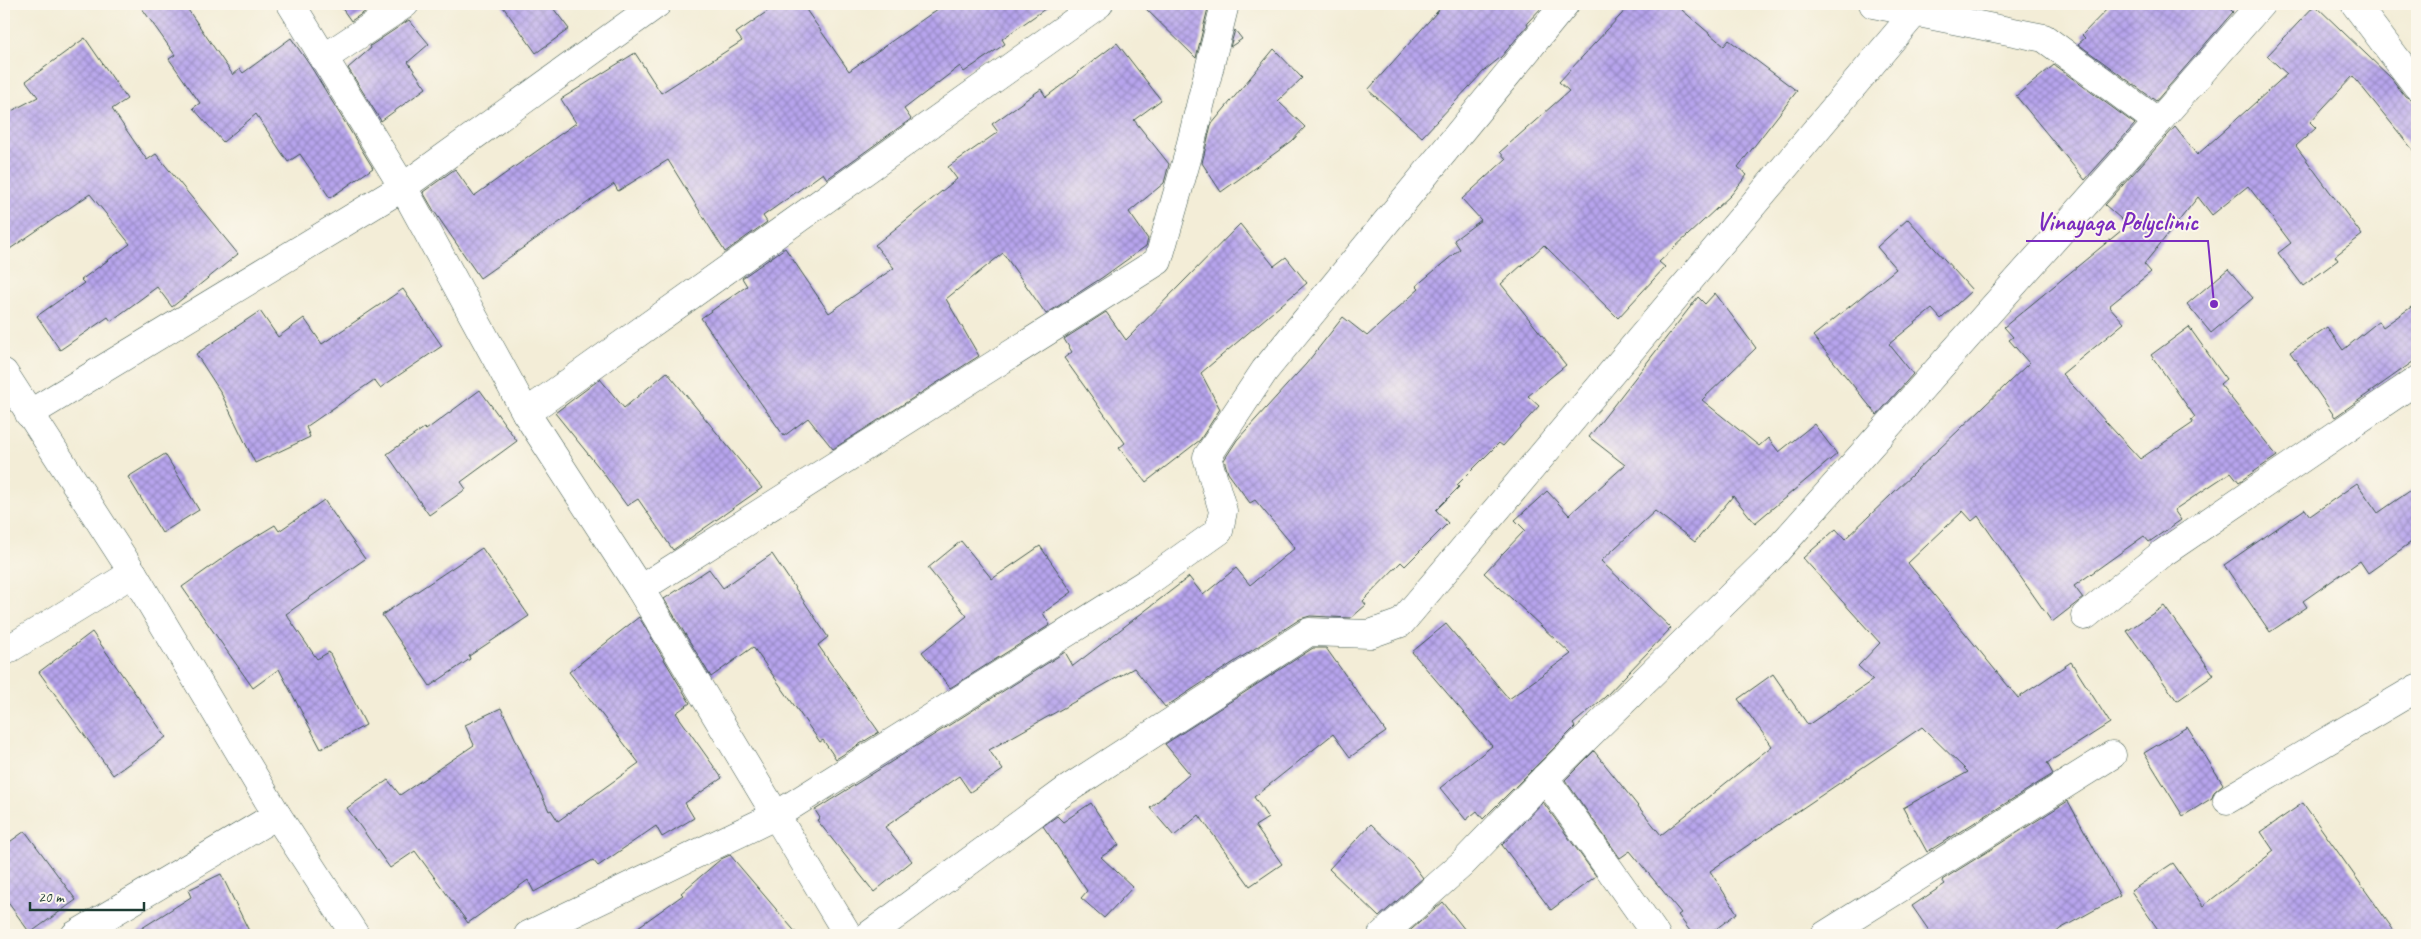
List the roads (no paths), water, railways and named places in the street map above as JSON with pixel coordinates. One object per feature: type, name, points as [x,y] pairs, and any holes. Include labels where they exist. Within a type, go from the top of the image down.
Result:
[{"type":"street","points":[[291,4],[404,187],[526,413],[640,589],[848,935]]},
{"type":"street","points":[[324,58],[405,4]]},
{"type":"street","points":[[29,414],[404,187],[657,4]]},
{"type":"street","points":[[526,413],[1099,4]]},
{"type":"street","points":[[640,589],[1158,261],[1187,159],[1225,4]]},
{"type":"street","points":[[528,935],[775,816],[1138,588],[1219,531],[1223,511],[1207,457],[1212,449],[1265,370],[1565,4]]},
{"type":"street","points":[[1873,4],[1919,8],[2044,38],[2158,122]]},
{"type":"street","points":[[1382,935],[1462,864],[1545,778],[1773,555],[2261,4]]},
{"type":"street","points":[[2355,4],[2417,86]]},
{"type":"street","points":[[869,935],[1065,791],[1309,632],[1370,634],[1401,623],[1919,8]]},
{"type":"street","points":[[4,372],[29,414],[133,573],[277,815],[355,935]]},
{"type":"street","points":[[2085,616],[2163,553],[2417,380]]},
{"type":"street","points":[[4,652],[133,573]]},
{"type":"street","points":[[2227,800],[2417,688]]},
{"type":"street","points":[[1825,935],[2112,755]]},
{"type":"street","points":[[1545,778],[1656,935]]},
{"type":"street","points":[[75,935],[277,815]]},
{"type":"place","name":"Vinayaga Polyclinic","points":[[2214,304]]}]
